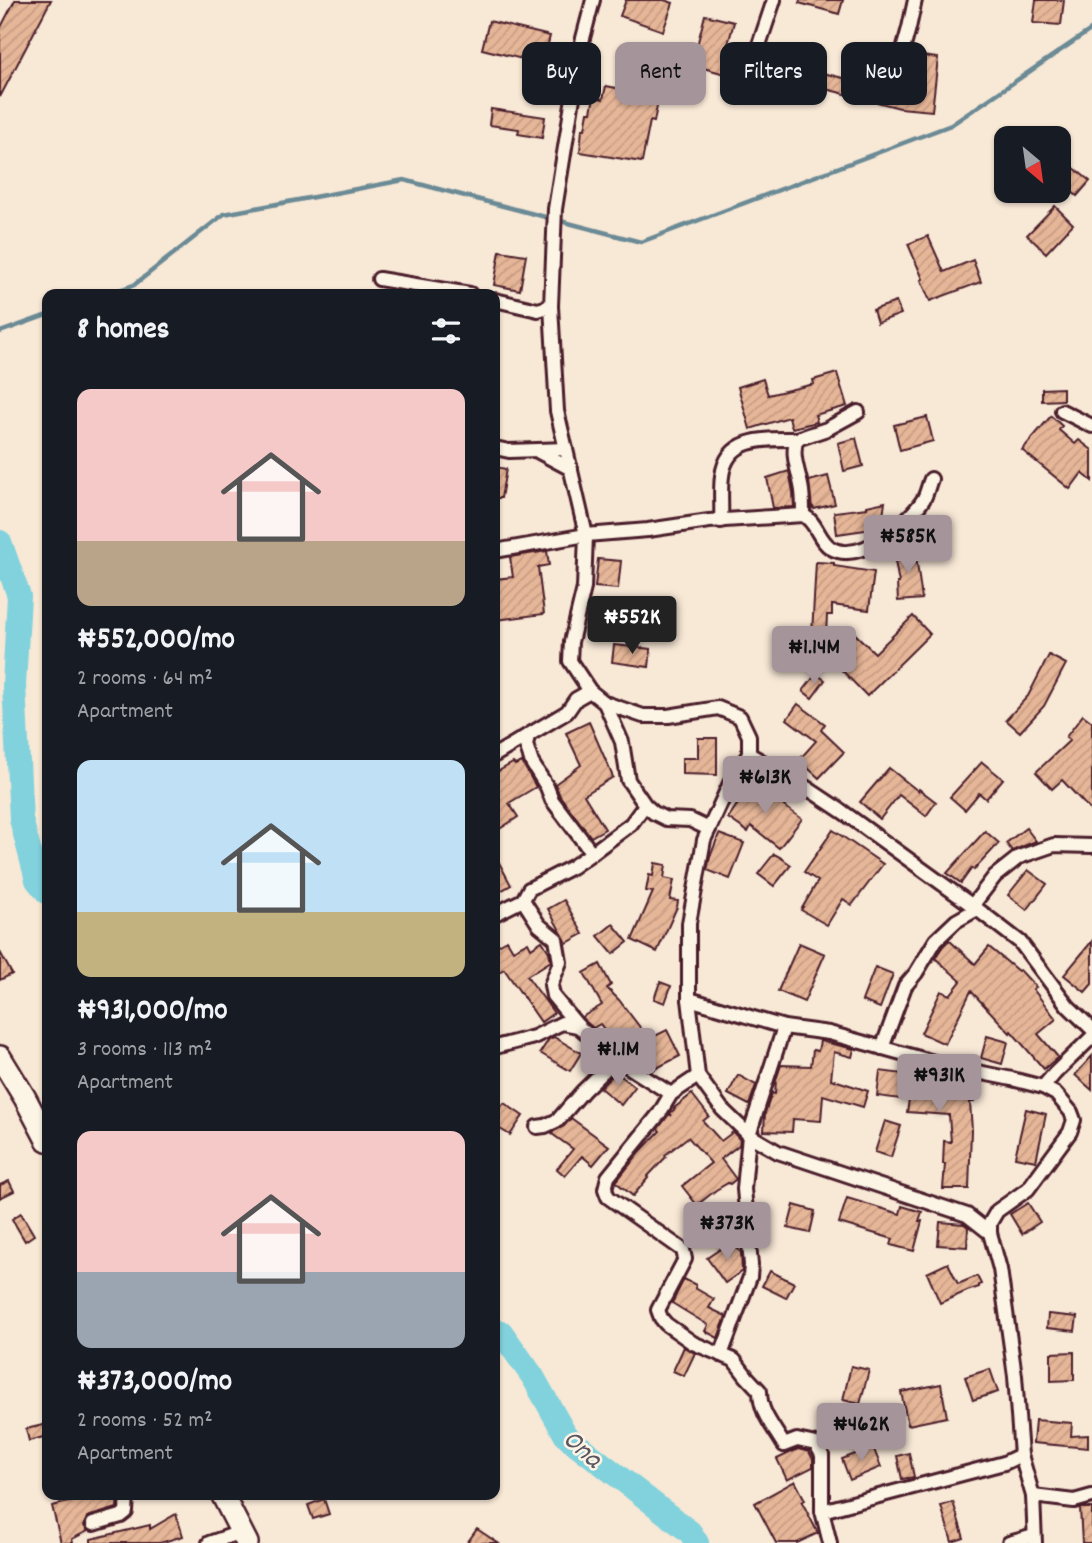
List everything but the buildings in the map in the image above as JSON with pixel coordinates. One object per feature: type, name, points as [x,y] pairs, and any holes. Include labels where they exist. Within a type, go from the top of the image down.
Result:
[{"type":"highway","points":[[0,1057],[42,1130]]},
{"type":"highway","points":[[225,1500],[244,1537]]},
{"type":"street","points":[[593,0],[582,42],[555,209],[551,306],[558,411],[586,535],[584,587],[571,642],[570,661],[590,691],[605,703],[643,716],[668,716],[718,708],[740,717],[749,736],[749,754],[732,779],[704,840],[689,923],[689,999],[698,1076],[722,1109],[749,1135],[778,1152],[967,1215],[990,1233]]},
{"type":"street","points":[[760,42],[774,0]]},
{"type":"street","points":[[905,42],[915,0]]},
{"type":"street","points":[[379,279],[440,289]]},
{"type":"street","points":[[500,301],[538,310],[551,306]]},
{"type":"street","points":[[1062,411],[1092,426]]},
{"type":"street","points":[[721,521],[721,479],[724,466],[733,451],[749,441],[797,439],[827,429],[858,412]]},
{"type":"street","points":[[797,439],[794,445],[803,515]]},
{"type":"street","points":[[500,449],[539,452],[565,445]]},
{"type":"street","points":[[539,452],[571,469]]},
{"type":"street","points":[[500,550],[586,535],[803,515],[815,524],[825,543],[832,549],[849,553],[873,544],[900,526],[924,499],[931,479]]},
{"type":"street","points":[[500,752],[567,712],[576,699],[590,691]]},
{"type":"street","points":[[605,703],[622,742],[628,780],[645,806],[666,819],[690,820],[709,828]]},
{"type":"street","points":[[528,737],[526,745],[532,763],[552,800],[592,853]]},
{"type":"street","points":[[749,754],[825,800],[1020,942],[1068,1006],[1092,1029]]},
{"type":"street","points":[[500,912],[523,900],[529,889],[572,867],[592,853],[631,824],[645,806]]},
{"type":"street","points":[[883,1048],[905,986],[936,940],[975,907],[995,876],[1019,857],[1054,845],[1092,846]]},
{"type":"street","points":[[523,900],[539,925],[556,939],[560,962],[551,985],[554,996],[579,1026],[616,1059],[671,1094]]},
{"type":"street","points":[[689,999],[784,1027],[829,1033],[948,1066],[1043,1087],[1056,1094],[1072,1112],[1074,1120],[1070,1132],[1028,1189],[997,1211],[990,1223],[990,1233],[1000,1269],[1015,1376],[1021,1455],[1033,1496],[1035,1539],[1009,1543]]},
{"type":"street","points":[[500,1046],[534,1037],[562,1023],[579,1026]]},
{"type":"street","points":[[721,1355],[750,1277],[744,1189],[749,1135],[784,1027]]},
{"type":"street","points":[[1043,1087],[1092,1037]]},
{"type":"street","points":[[537,1127],[558,1120],[616,1059]]},
{"type":"street","points":[[698,1076],[671,1094],[659,1114],[608,1177],[604,1189],[608,1197],[683,1250],[685,1259],[658,1310],[661,1318],[693,1343],[734,1360],[760,1391],[763,1411],[784,1445],[797,1440],[816,1444],[822,1455],[822,1511],[830,1543]]},
{"type":"street","points":[[822,1511],[1004,1464],[1021,1455]]},
{"type":"street","points":[[1033,1496],[1074,1501],[1092,1496]]},
{"type":"street","points":[[93,1524],[121,1516],[126,1512],[127,1500]]},
{"type":"street","points":[[209,1543],[244,1537]]},
{"type":"waterway","points":[[122,289],[134,285],[224,214],[404,180],[641,242],[951,125],[1092,29]]},
{"type":"waterway","points":[[0,332],[42,317]]},
{"type":"waterway","name":"Ona","points":[[0,542],[19,596],[14,685],[21,819],[37,880],[42,886]]},
{"type":"waterway","name":"Ona","points":[[500,1332],[533,1377],[566,1436],[690,1532],[697,1543]]}]
